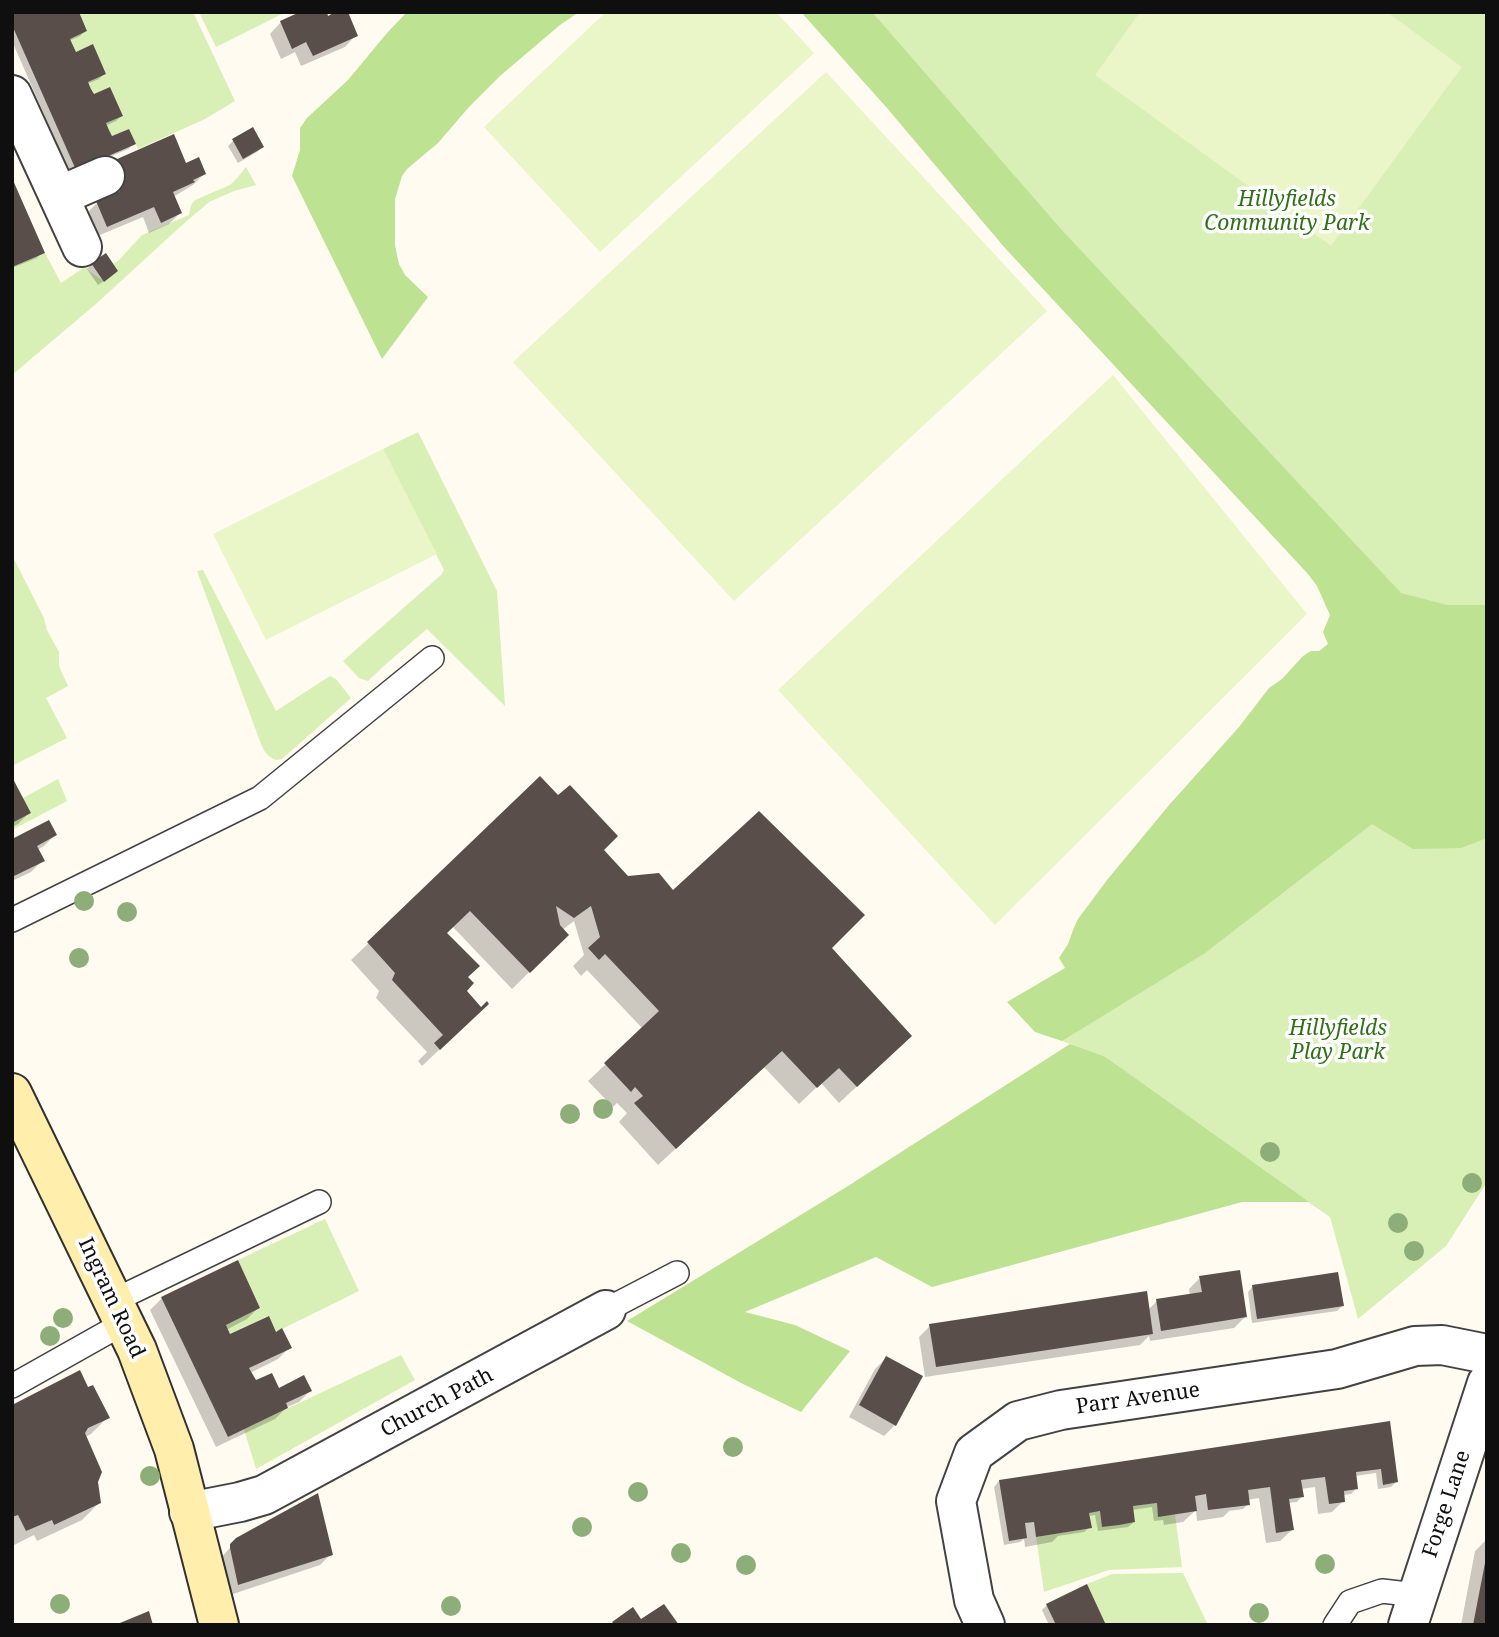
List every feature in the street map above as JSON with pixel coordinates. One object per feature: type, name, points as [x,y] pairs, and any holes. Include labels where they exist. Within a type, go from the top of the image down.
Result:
[{"type":"street","points":[[12,95],[82,247]]},
{"type":"street","points":[[59,195],[105,176]]},
{"type":"street","name":"Ingram Road","points":[[13,1098],[137,1350],[174,1449],[219,1625]]},
{"type":"street","name":"Church Path","points":[[189,1512],[264,1495],[606,1310]]},
{"type":"street","name":"Parr Avenue","points":[[985,1625],[974,1600],[956,1501],[974,1453],[1017,1422],[1061,1410],[1337,1370],[1416,1346],[1442,1345],[1487,1354]]},
{"type":"street","name":"Forge Lane","points":[[1412,1610],[1487,1383]]},
{"type":"lane","points":[[12,920],[260,797],[432,658]]},
{"type":"lane","points":[[12,1386],[119,1312],[319,1202]]},
{"type":"lane","name":"Church Path","points":[[606,1310],[677,1273]]},
{"type":"lane","points":[[1335,1625],[1350,1602],[1382,1591],[1412,1610]]},
{"type":"green space","points":[[79,12],[193,12],[235,101],[205,119],[138,149],[129,129],[112,136],[106,123],[123,116],[110,87],[94,94],[88,82],[106,74],[93,44],[76,52],[70,39],[87,31]]},
{"type":"green space","points":[[199,12],[286,12],[216,47]]},
{"type":"green space","points":[[407,12],[579,12],[500,76],[438,143],[402,176],[395,199],[397,255],[405,275],[428,297],[382,359],[292,176],[300,150],[300,128],[307,118],[348,80]]},
{"type":"green space","points":[[606,12],[776,12],[814,53],[600,252],[484,127]]},
{"type":"green space","points":[[801,12],[872,12],[1060,228],[1401,593],[1447,605],[1487,605],[1487,838],[1461,848],[1413,849],[1372,824],[1205,953],[1062,1041],[1035,1032],[1007,1002],[1065,968],[1059,958],[1078,919],[1107,880],[1239,727],[1269,688],[1282,679],[1303,656],[1311,651],[1319,651],[1328,644],[1323,632],[1330,615],[1317,586],[1308,574],[1004,247],[887,108]]},
{"type":"green space","name":"Hillyfields Community Park","points":[[836,12],[1487,12],[1487,1182],[1446,1246],[1358,1319],[1330,1217],[1216,1139],[1104,1056],[1062,1041],[1066,1027],[1355,624]]},
{"type":"green space","points":[[1140,12],[1387,12],[1462,67],[1331,246],[1095,75]]},
{"type":"green space","points":[[826,72],[1047,311],[734,601],[513,362]]},
{"type":"green space","points":[[246,167],[256,185],[209,202],[12,375],[12,267],[45,253],[61,283],[86,266],[104,281],[118,271],[113,264],[142,235],[189,215],[195,200],[230,185]]},
{"type":"green space","points":[[1113,375],[1307,614],[995,925],[778,690]]},
{"type":"green space","points":[[418,432],[497,591],[505,706],[427,629],[368,681],[359,678],[343,661],[444,570],[383,449]]},
{"type":"green space","points":[[383,449],[437,554],[266,640],[213,534]]},
{"type":"green space","points":[[12,555],[59,652],[59,666],[68,686],[46,698],[67,738],[12,766]]},
{"type":"green space","points":[[203,570],[276,711],[330,676],[336,679],[351,698],[282,759],[270,757],[261,744],[197,571]]},
{"type":"green space","points":[[58,779],[67,801],[12,830],[12,823],[31,813],[23,798]]},
{"type":"green space","points":[[1070,1044],[1104,1056],[1309,1202],[1242,1202],[932,1287],[876,1257],[745,1312],[795,1325],[850,1351],[801,1412],[627,1321],[848,1186]]},
{"type":"green space","points":[[325,1219],[359,1291],[276,1332],[268,1316],[230,1334],[226,1325],[260,1308],[238,1260]]},
{"type":"green space","points":[[401,1355],[415,1380],[256,1469],[244,1429]]},
{"type":"green space","points":[[1157,1503],[1159,1516],[1175,1514],[1182,1567],[1109,1570],[1044,1592],[1036,1537],[1091,1528],[1089,1513],[1100,1511],[1103,1527],[1135,1522],[1133,1506]]},
{"type":"green space","points":[[1183,1573],[1208,1625],[1106,1625],[1087,1584],[1112,1574]]},
{"type":"building","points":[[12,12],[79,12],[87,31],[70,39],[76,52],[93,44],[106,74],[88,82],[91,89],[94,94],[110,87],[123,116],[106,123],[109,130],[112,136],[129,129],[136,144],[76,170],[12,25]]},
{"type":"building","points":[[300,12],[327,12],[328,16],[335,12],[348,12],[358,36],[313,56],[306,42],[292,49],[280,21]]},
{"type":"building","points":[[253,127],[264,147],[243,159],[232,139]]},
{"type":"building","points":[[174,134],[186,163],[199,157],[206,174],[173,192],[182,213],[161,223],[154,207],[107,227],[96,201],[120,191],[108,163]]},
{"type":"building","points":[[12,178],[45,253],[12,267]]},
{"type":"building","points":[[106,253],[118,271],[104,282],[91,263]]},
{"type":"building","points":[[540,776],[558,795],[570,785],[618,836],[604,850],[628,876],[659,873],[673,890],[759,811],[865,915],[832,948],[912,1036],[857,1087],[839,1068],[817,1088],[782,1051],[676,1149],[634,1103],[643,1096],[635,1087],[631,1092],[604,1063],[659,1011],[605,954],[599,960],[588,948],[600,937],[591,906],[574,918],[556,906],[560,925],[569,935],[530,973],[470,911],[447,933],[480,966],[468,977],[474,983],[467,991],[481,1007],[487,1001],[489,1004],[440,1050],[434,1043],[443,1035],[392,980],[395,973],[367,942]]},
{"type":"building","points":[[12,777],[31,813],[12,823]]},
{"type":"building","points":[[49,820],[57,835],[37,846],[45,861],[12,877],[12,839]]},
{"type":"building","points":[[238,1260],[260,1308],[226,1325],[230,1334],[269,1316],[276,1332],[282,1328],[292,1348],[249,1368],[256,1380],[272,1373],[279,1388],[304,1375],[312,1391],[286,1403],[288,1408],[228,1437],[161,1297]]},
{"type":"building","points":[[1240,1270],[1247,1317],[1161,1331],[1156,1299],[1202,1292],[1199,1276]]},
{"type":"building","points":[[1338,1272],[1344,1306],[1257,1319],[1252,1285]]},
{"type":"building","points":[[1147,1291],[1153,1334],[936,1367],[929,1324]]},
{"type":"building","points":[[886,1356],[923,1376],[896,1426],[859,1405]]},
{"type":"building","points":[[80,1370],[88,1387],[93,1385],[110,1418],[88,1428],[85,1433],[102,1472],[98,1482],[101,1503],[54,1525],[52,1520],[26,1531],[18,1515],[12,1517],[12,1405]]},
{"type":"building","points":[[1390,1421],[1398,1482],[1383,1485],[1381,1469],[1356,1472],[1358,1489],[1344,1491],[1345,1502],[1329,1504],[1325,1477],[1301,1480],[1304,1497],[1289,1499],[1294,1530],[1276,1533],[1270,1487],[1248,1490],[1250,1505],[1208,1510],[1206,1494],[1195,1496],[1197,1511],[1158,1517],[1157,1503],[1133,1506],[1135,1522],[1119,1525],[1102,1527],[1100,1511],[1089,1513],[1092,1528],[1036,1537],[1034,1522],[1025,1523],[1027,1538],[1009,1541],[999,1480]]},
{"type":"building","points":[[318,1493],[333,1555],[238,1585],[230,1544],[236,1538]]},
{"type":"building","points":[[1485,1563],[1487,1625],[1473,1625]]},
{"type":"building","points":[[1087,1584],[1106,1625],[1056,1625],[1046,1604]]},
{"type":"building","points":[[664,1604],[679,1625],[615,1625],[612,1622],[633,1607],[641,1619]]},
{"type":"building","points":[[149,1611],[153,1625],[115,1625]]},
{"type":"park label","name":"Hillyfields Play Park","points":[[1338,1041]]}]
